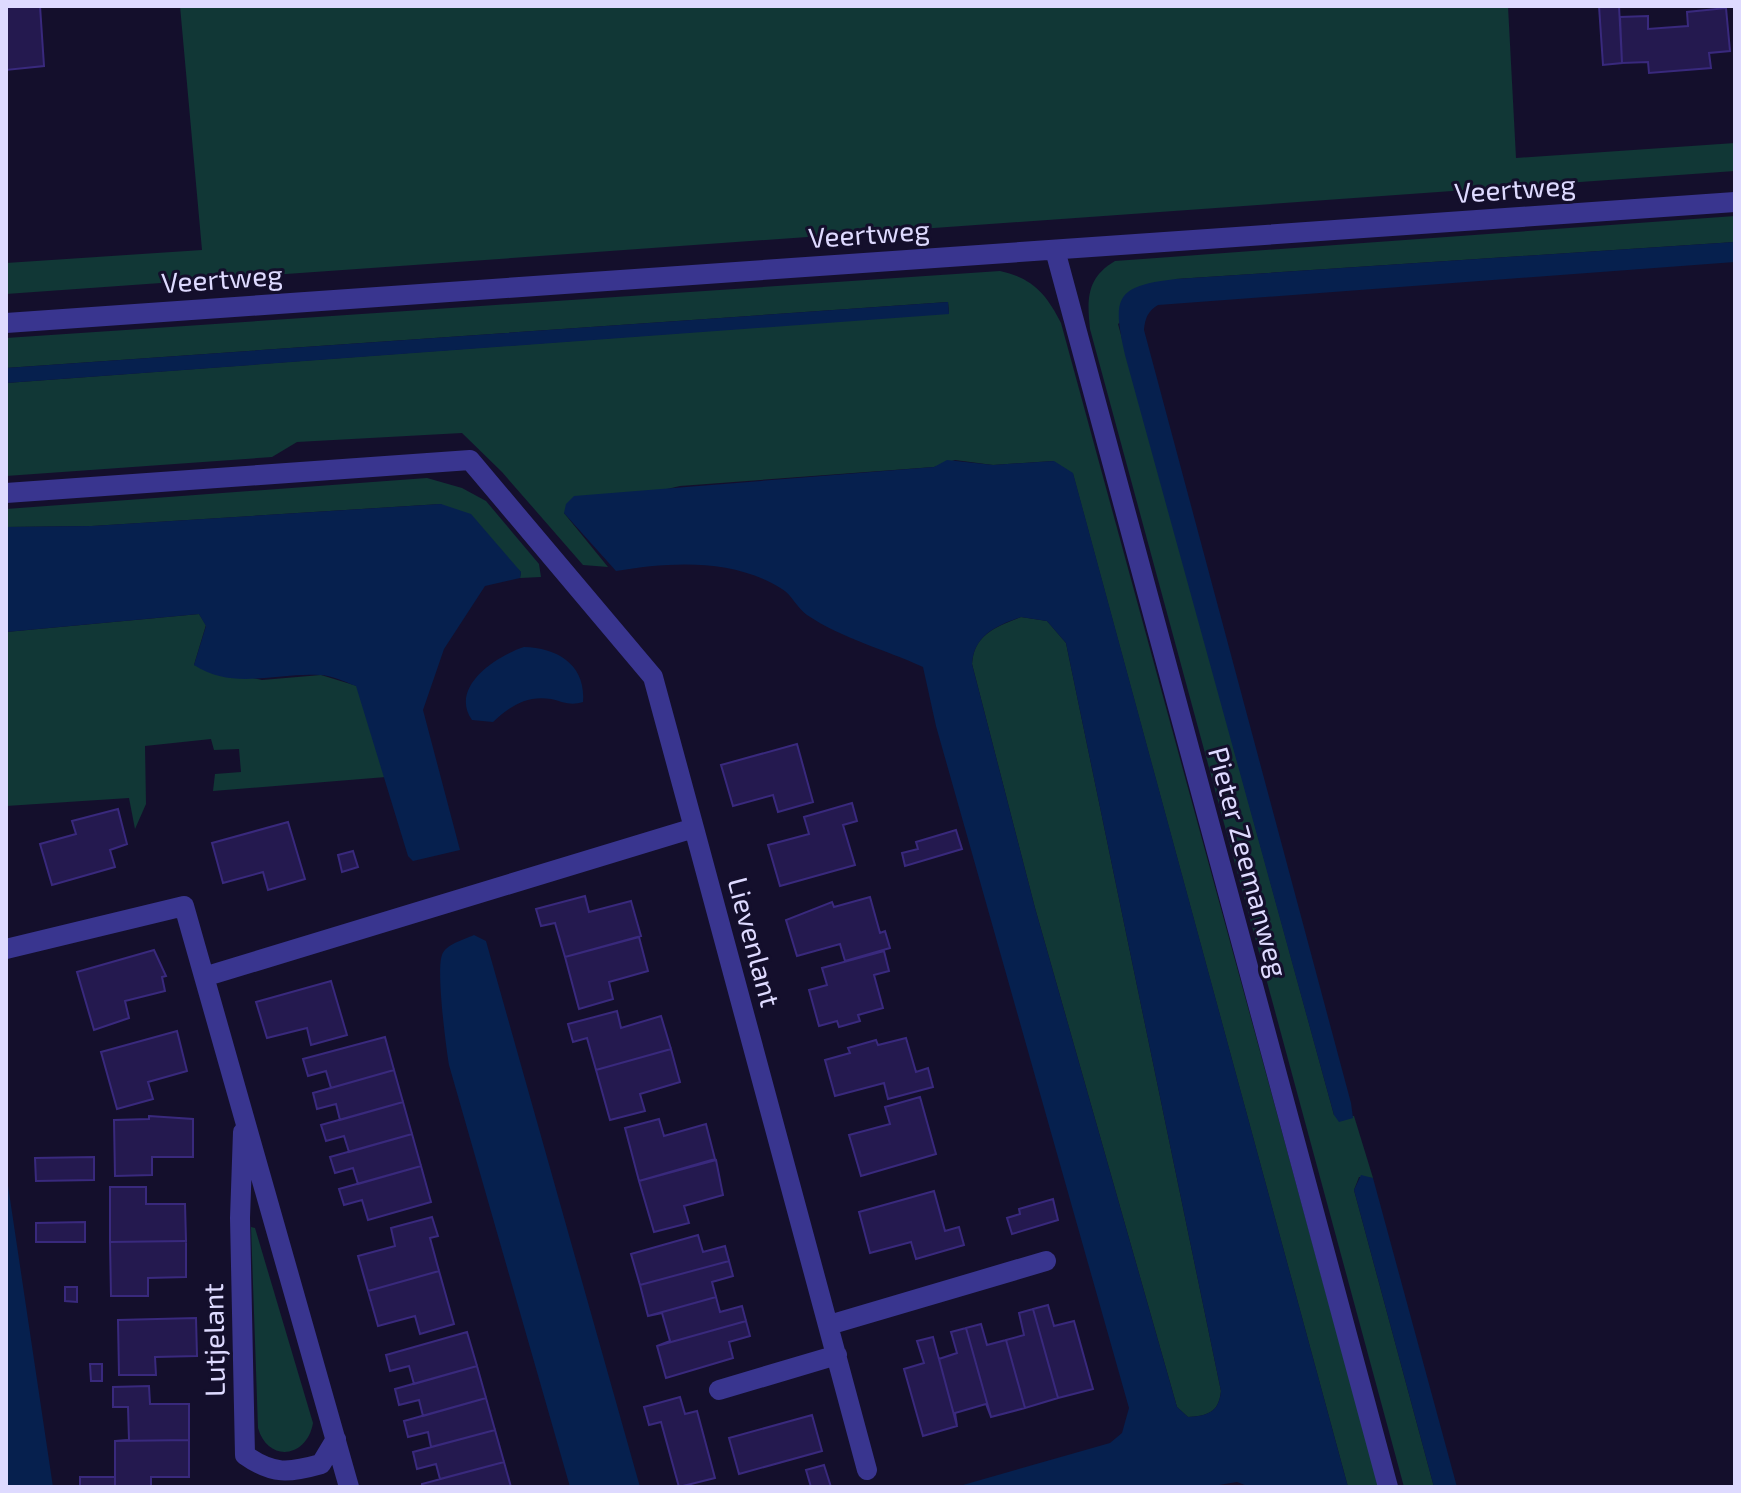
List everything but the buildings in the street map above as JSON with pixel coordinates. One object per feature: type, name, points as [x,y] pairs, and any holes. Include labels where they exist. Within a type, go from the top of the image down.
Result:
[{"type":"street","name":"Veertweg","points":[[6,323],[1735,202]]},
{"type":"street","name":"Pieter Zeemanweg","points":[[1055,250],[1388,1487]]},
{"type":"street","name":"Lievenlant","points":[[6,493],[470,460],[653,677],[867,1470]]},
{"type":"street","points":[[207,976],[694,828]]},
{"type":"street","name":"Lutjelant","points":[[6,949],[184,906],[207,976],[349,1487]]},
{"type":"street","name":"Lutjelant","points":[[244,1112],[240,1218],[245,1455],[265,1470],[296,1471],[321,1464],[336,1439]]},
{"type":"street","points":[[829,1325],[1046,1261]]},
{"type":"street","points":[[719,1390],[837,1355]]},
{"type":"green space","points":[[180,6],[1508,6],[1516,158],[1735,143],[1735,171],[6,294],[6,263],[202,250]]},
{"type":"green space","points":[[1735,216],[1735,242],[1176,279],[1118,324],[1334,1115],[1354,1116],[1373,1178],[1359,1177],[1354,1190],[1434,1487],[1404,1487],[1090,329],[1090,290],[1098,275],[1115,261]]},
{"type":"green space","points":[[1000,271],[1021,278],[1038,289],[1061,323],[1379,1487],[1348,1487],[1073,474],[1053,461],[993,465],[955,460],[934,467],[680,486],[564,513],[608,567],[583,565],[502,472],[462,433],[297,442],[272,457],[6,476],[6,383],[949,313],[948,302],[6,368],[6,338]]},
{"type":"green space","points":[[427,478],[462,488],[486,501],[539,564],[541,577],[520,578],[521,572],[441,504],[92,526],[6,527],[6,509]]},
{"type":"green space","points":[[199,614],[206,625],[194,665],[262,680],[321,675],[357,686],[386,777],[213,791],[215,774],[241,772],[239,749],[214,750],[211,739],[145,746],[146,804],[135,829],[129,798],[6,806],[6,632]]},
{"type":"green space","points":[[1021,617],[1047,621],[1066,643],[1221,1391],[1215,1408],[1201,1415],[1188,1417],[1177,1407],[1035,908],[972,664],[977,645],[988,633]]},
{"type":"green space","points":[[251,1227],[255,1228],[313,1423],[303,1443],[287,1452],[270,1447],[258,1428]]},
{"type":"water","points":[[1735,242],[1735,262],[1158,305],[1148,315],[1144,330],[1351,1103],[1353,1118],[1339,1122],[1334,1115],[1125,355],[1119,320],[1123,298],[1140,286],[1176,279]]},
{"type":"water","points":[[948,302],[949,314],[6,383],[6,368]]},
{"type":"water","points":[[947,460],[993,465],[1054,461],[1073,473],[1348,1487],[1250,1487],[1237,1482],[1207,1487],[956,1487],[1110,1443],[1122,1433],[1129,1408],[936,726],[923,667],[821,623],[803,612],[782,589],[743,572],[701,565],[616,571],[564,513],[566,504],[574,496],[934,467]],"holes":[[[1021,617],[1047,621],[1066,643],[1221,1391],[1215,1408],[1201,1415],[1188,1417],[1177,1407],[1035,908],[972,664],[977,646],[995,628]]]},
{"type":"water","points":[[441,504],[471,514],[521,572],[520,578],[485,586],[444,649],[423,710],[460,850],[413,861],[408,856],[356,686],[324,675],[240,679],[209,673],[194,665],[206,626],[199,614],[6,632],[6,527],[92,526]]},
{"type":"water","points":[[524,647],[548,651],[567,661],[580,678],[583,702],[571,704],[542,698],[527,700],[493,722],[472,720],[466,708],[466,696],[471,685],[489,665]]},
{"type":"water","points":[[474,935],[486,941],[640,1487],[570,1487],[449,1065],[440,963],[444,951],[451,945]]},
{"type":"water","points":[[6,1172],[53,1487],[6,1487]]},
{"type":"water","points":[[1361,1175],[1373,1178],[1457,1487],[1434,1487],[1354,1190]]}]
